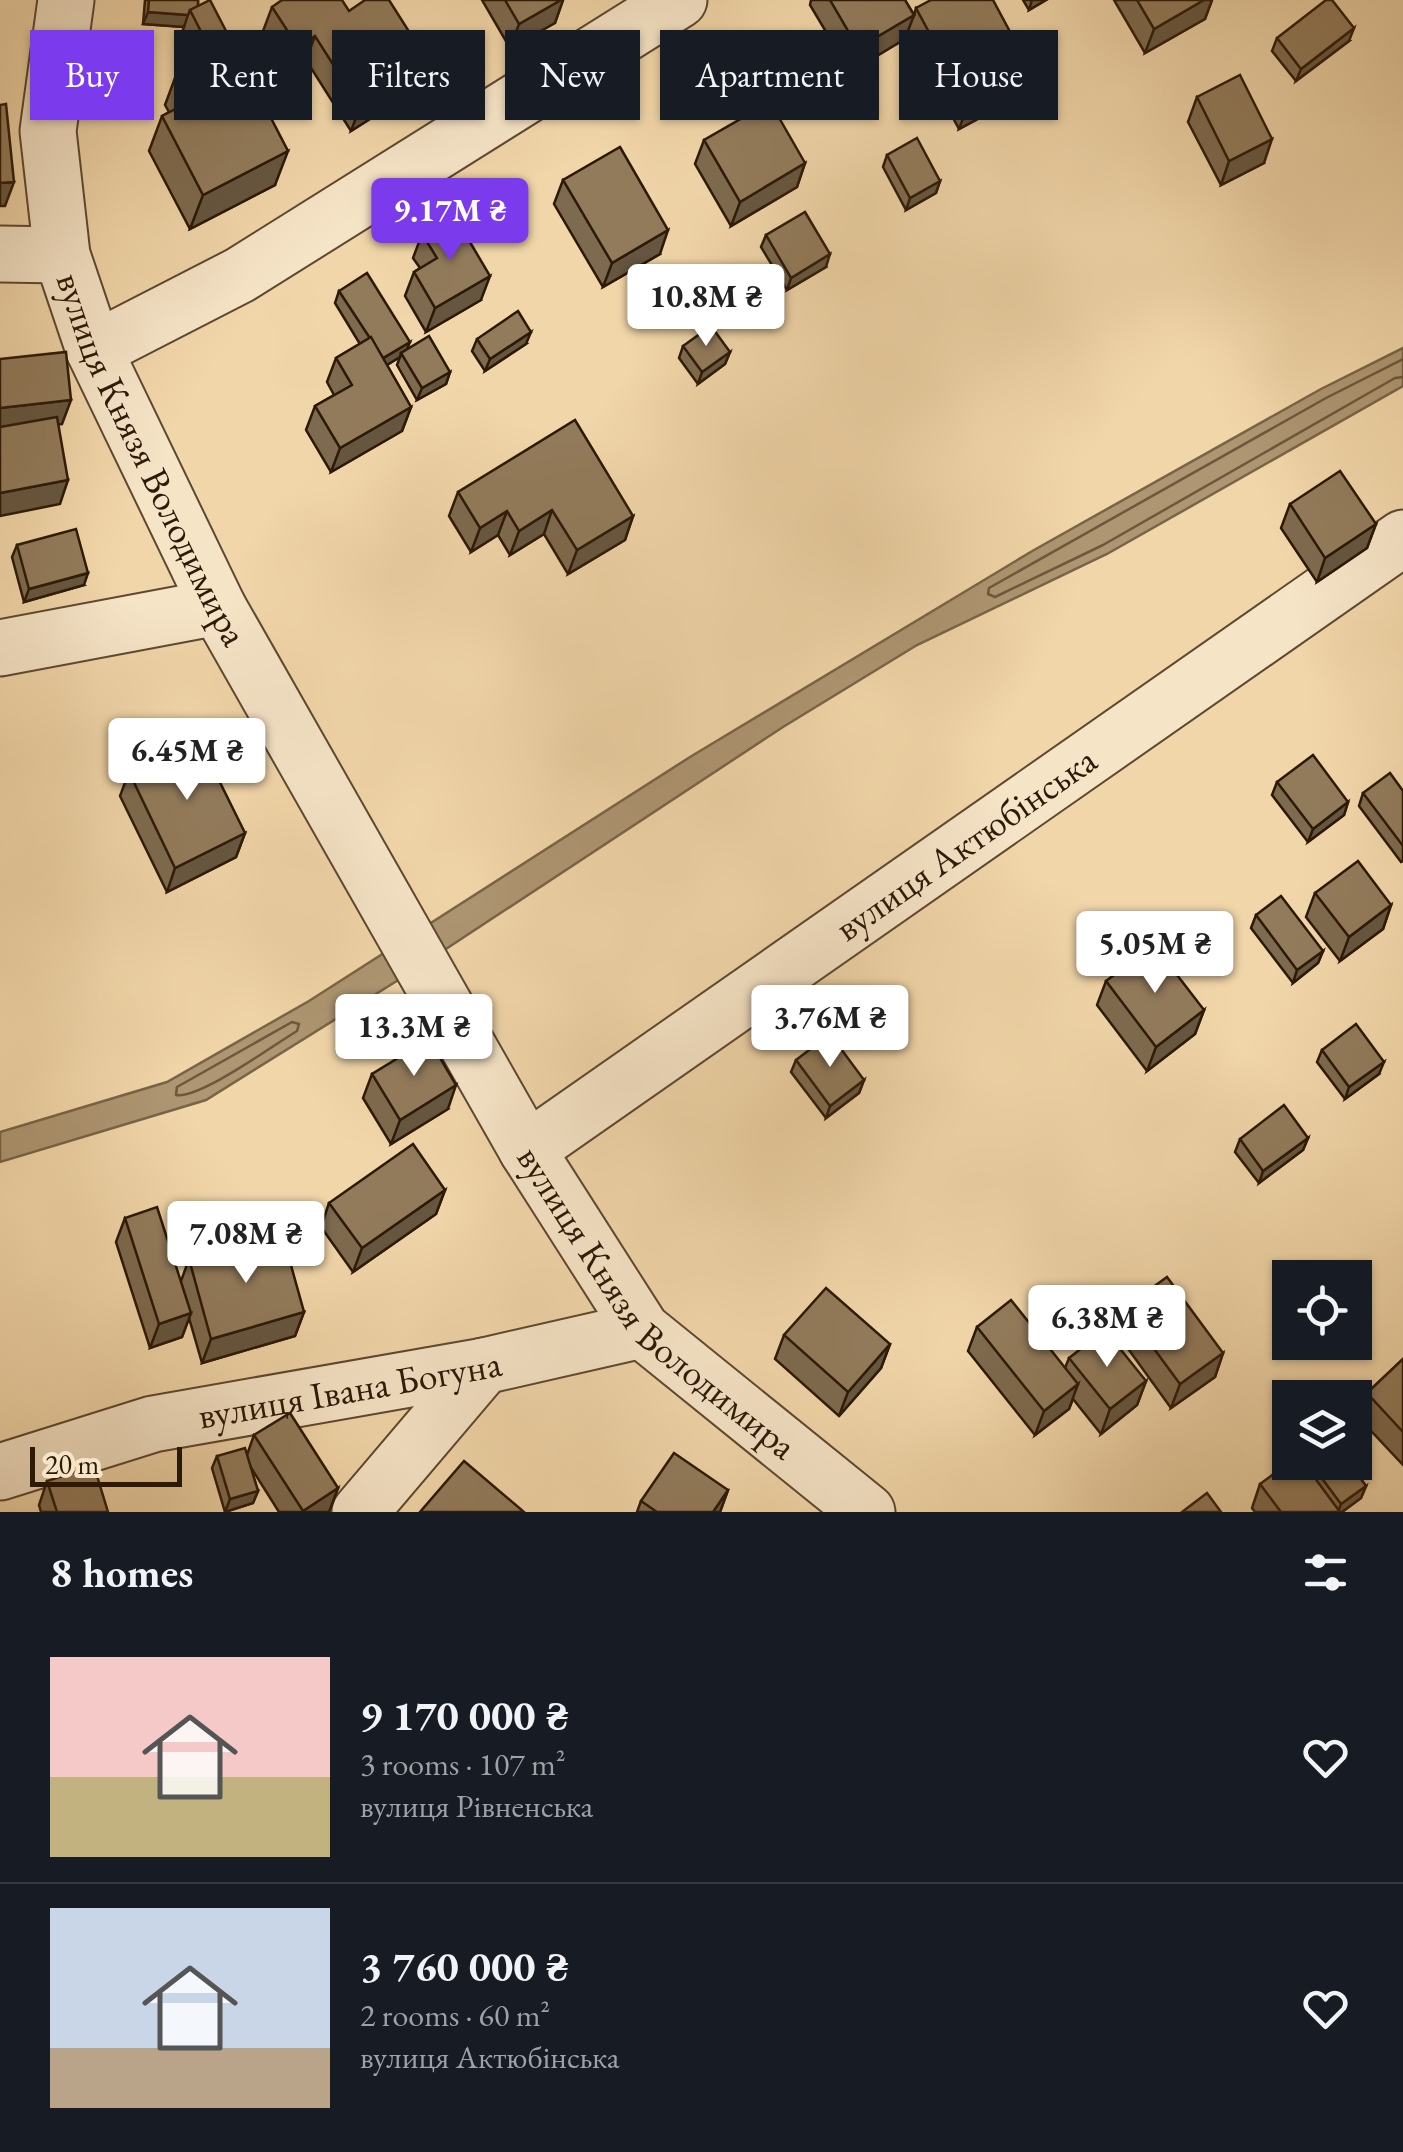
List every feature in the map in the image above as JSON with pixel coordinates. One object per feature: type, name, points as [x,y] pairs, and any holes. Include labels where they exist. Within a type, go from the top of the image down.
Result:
[{"type":"street","name":"вулиця Князя Володимира","points":[[66,0],[48,131],[62,255],[94,350],[218,607],[527,1150],[642,1330],[803,1492],[866,1512]]},
{"type":"street","points":[[94,350],[240,275],[679,0]]},
{"type":"street","points":[[0,254],[62,255]]},
{"type":"street","name":"вулиця Актюбінська","points":[[527,1150],[1403,538]]},
{"type":"street","points":[[0,648],[218,607]]},
{"type":"street","name":"вулиця Івана Богуна","points":[[0,1472],[154,1424],[484,1366],[642,1330]]},
{"type":"street","points":[[360,1512],[484,1366]]},
{"type":"water","points":[[1403,348],[1403,386],[1107,554],[917,645],[783,727],[408,974],[206,1100],[0,1162],[0,1132],[167,1082],[309,1001],[690,757],[1034,550],[1321,389]]},
{"type":"building","points":[[149,0],[198,0],[198,7],[188,15],[148,12]]},
{"type":"building","points":[[210,0],[225,30],[200,30],[190,10]]},
{"type":"building","points":[[282,0],[342,0],[349,11],[365,0],[389,0],[408,30],[332,30],[332,63],[315,36],[312,38],[312,30],[287,30],[272,7]]},
{"type":"building","points":[[505,0],[561,0],[519,24]]},
{"type":"building","points":[[830,0],[905,0],[914,15],[879,36],[879,30],[848,30]]},
{"type":"building","points":[[931,0],[993,0],[1009,30],[928,30],[916,8]]},
{"type":"building","points":[[1137,0],[1204,0],[1154,29]]},
{"type":"building","points":[[1326,0],[1332,0],[1354,28],[1301,69],[1277,38]]},
{"type":"building","points":[[1240,75],[1272,139],[1229,161],[1197,97]]},
{"type":"building","points":[[6,104],[14,182],[0,183],[0,105]]},
{"type":"building","points":[[174,110],[174,120],[272,120],[288,151],[203,195],[162,116]]},
{"type":"building","points":[[739,120],[780,120],[805,163],[740,202],[704,140]]},
{"type":"building","points":[[917,138],[940,181],[910,198],[887,155]]},
{"type":"building","points":[[620,147],[668,230],[612,263],[563,180]]},
{"type":"building","points":[[805,212],[830,254],[791,278],[766,235]]},
{"type":"building","points":[[454,215],[490,276],[435,308],[414,272],[437,258],[422,234]]},
{"type":"building","points":[[367,273],[410,342],[383,358],[339,291]]},
{"type":"building","points":[[518,311],[531,332],[490,359],[477,339]]},
{"type":"building","points":[[711,326],[730,352],[702,372],[683,346]]},
{"type":"building","points":[[429,336],[450,372],[422,388],[401,353]]},
{"type":"building","points":[[371,337],[411,407],[340,448],[315,406],[352,385],[336,358]]},
{"type":"building","points":[[66,352],[71,400],[0,408],[0,359]]},
{"type":"building","points":[[57,417],[68,480],[0,493],[0,427]]},
{"type":"building","points":[[575,420],[633,516],[577,550],[552,510],[519,531],[507,511],[480,528],[458,492]]},
{"type":"building","points":[[1340,471],[1376,524],[1325,558],[1290,504]]},
{"type":"building","points":[[76,529],[88,573],[29,589],[17,545]]},
{"type":"building","points":[[198,738],[245,833],[175,868],[129,772]]},
{"type":"building","points":[[1313,755],[1348,802],[1313,829],[1277,782]]},
{"type":"building","points":[[1390,773],[1403,791],[1403,846],[1363,793]]},
{"type":"building","points":[[1358,861],[1391,905],[1349,937],[1315,893]]},
{"type":"building","points":[[1281,896],[1323,951],[1297,970],[1256,915]]},
{"type":"building","points":[[1154,945],[1204,1010],[1156,1047],[1106,981]]},
{"type":"building","points":[[1356,1024],[1384,1062],[1349,1087],[1322,1050]]},
{"type":"building","points":[[830,1034],[864,1080],[830,1106],[796,1060]]},
{"type":"building","points":[[429,1039],[456,1085],[400,1120],[372,1074]]},
{"type":"building","points":[[1284,1105],[1308,1138],[1263,1171],[1240,1139]]},
{"type":"building","points":[[413,1144],[445,1190],[362,1248],[329,1203]]},
{"type":"building","points":[[157,1207],[191,1313],[159,1324],[125,1218]]},
{"type":"building","points":[[282,1233],[304,1312],[211,1339],[189,1259]]},
{"type":"building","points":[[1167,1277],[1223,1353],[1180,1384],[1124,1308]]},
{"type":"building","points":[[826,1288],[890,1344],[848,1392],[784,1335]]},
{"type":"building","points":[[1011,1300],[1078,1384],[1044,1411],[977,1327]]},
{"type":"building","points":[[1105,1330],[1146,1381],[1110,1409],[1069,1358]]},
{"type":"building","points":[[1403,1359],[1403,1432],[1372,1398],[1372,1388]]},
{"type":"building","points":[[290,1413],[338,1488],[303,1511],[254,1435]]},
{"type":"building","points":[[245,1448],[258,1491],[230,1499],[217,1456]]},
{"type":"building","points":[[674,1453],[728,1490],[713,1512],[657,1512],[641,1501]]},
{"type":"building","points":[[464,1461],[524,1512],[420,1512]]},
{"type":"building","points":[[94,1466],[108,1512],[57,1512],[47,1481]]},
{"type":"building","points":[[1272,1475],[1272,1480],[1316,1480],[1340,1512],[1281,1512],[1260,1484]]},
{"type":"building","points":[[1323,1480],[1362,1480],[1366,1486],[1341,1504]]},
{"type":"building","points":[[1207,1493],[1221,1512],[1182,1512]]}]
